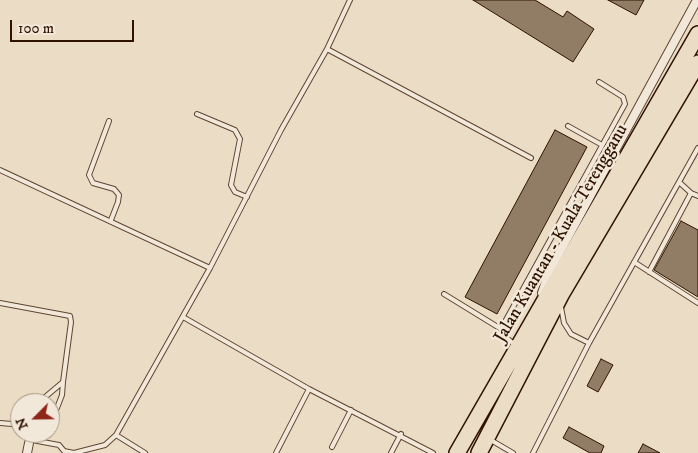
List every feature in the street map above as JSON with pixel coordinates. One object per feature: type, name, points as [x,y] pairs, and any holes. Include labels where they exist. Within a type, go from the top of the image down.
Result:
[{"type":"highway","name":"Jalan Kuantan - Kuala Terengganu","points":[[457,453],[698,34]]},
{"type":"highway","name":"Jalan Kuantan - Kuala Terengganu","points":[[479,453],[561,294],[698,63]]},
{"type":"street","points":[[530,328],[550,270],[697,0]]},
{"type":"lane","points":[[46,443],[59,446],[64,452],[74,453],[104,445],[116,435],[210,268],[281,130],[327,49],[350,0]]},
{"type":"lane","points":[[327,49],[531,158]]},
{"type":"lane","points":[[501,329],[626,101],[599,82]]},
{"type":"lane","points":[[197,114],[234,130],[240,139],[231,185],[235,192],[247,197]]},
{"type":"lane","points":[[110,121],[90,175],[93,183],[114,190],[119,195],[111,220]]},
{"type":"lane","points":[[568,126],[602,145]]},
{"type":"lane","points":[[533,453],[589,343],[698,148]]},
{"type":"lane","points":[[0,170],[111,220],[210,268]]},
{"type":"lane","points":[[679,182],[691,193],[698,196]]},
{"type":"lane","points":[[649,272],[691,193]]},
{"type":"lane","points":[[634,262],[698,303]]},
{"type":"lane","points":[[444,294],[501,329],[501,333],[518,348]]},
{"type":"lane","points":[[561,294],[561,315],[564,323],[571,334],[589,343]]},
{"type":"lane","points":[[0,303],[70,316],[72,322],[60,402]]},
{"type":"lane","points":[[183,317],[309,389],[401,434],[433,453]]},
{"type":"lane","points":[[50,393],[63,382]]},
{"type":"lane","points":[[276,453],[309,389]]},
{"type":"lane","points":[[332,447],[351,410]]},
{"type":"lane","points":[[391,453],[401,434]]},
{"type":"lane","points":[[116,435],[145,453]]},
{"type":"lane","points":[[487,438],[513,453]]},
{"type":"building","points":[[473,0],[535,0],[563,17],[567,11],[594,29],[573,62]]},
{"type":"building","points":[[608,0],[644,0],[636,15]]},
{"type":"building","points":[[555,130],[587,147],[497,314],[465,297]]},
{"type":"building","points":[[681,221],[698,230],[698,297],[654,270]]},
{"type":"building","points":[[601,359],[613,365],[598,392],[587,386]]},
{"type":"building","points":[[569,427],[604,446],[601,453],[590,453],[563,438]]},
{"type":"building","points":[[643,444],[660,453],[638,453]]}]
